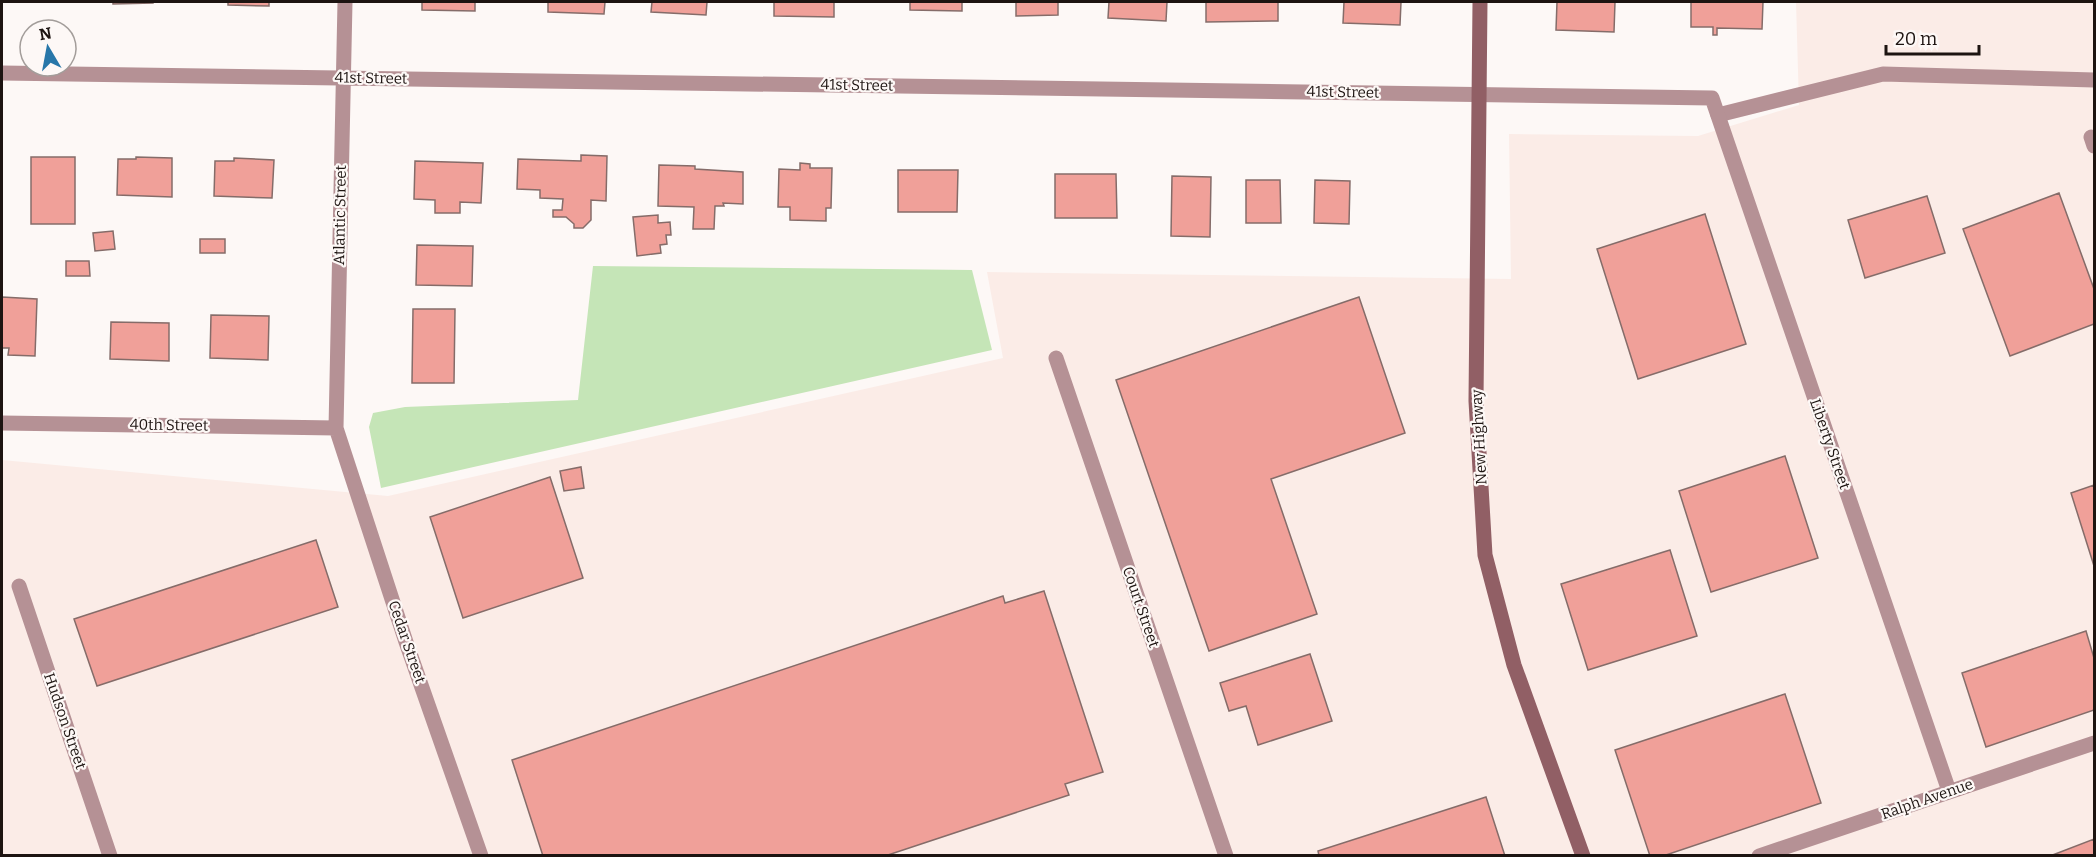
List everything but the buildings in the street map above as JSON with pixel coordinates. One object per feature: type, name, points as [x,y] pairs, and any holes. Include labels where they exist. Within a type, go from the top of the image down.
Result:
[{"type":"main road","name":"New Highway","points":[[1480,2],[1476,401],[1485,555],[1514,665],[1583,855]]},
{"type":"street","name":"Atlantic Street","points":[[336,428],[345,2]]},
{"type":"street","name":"41st Street","points":[[2,73],[1712,98]]},
{"type":"street","points":[[1718,115],[1883,74],[2094,80]]},
{"type":"street","name":"Liberty Street","points":[[1712,98],[1949,791]]},
{"type":"street","name":"Court Street","points":[[1056,358],[1226,855]]},
{"type":"street","name":"40th Street","points":[[2,423],[336,428]]},
{"type":"street","name":"Cedar Street","points":[[336,428],[406,642],[481,855]]},
{"type":"street","name":"Hudson Street","points":[[19,586],[110,855]]},
{"type":"street","name":"Ralph Avenue","points":[[1759,855],[2094,743]]},
{"type":"shaded area","points":[[1796,2],[2092,2],[2094,8],[2094,855],[2,855],[2,460],[388,496],[1003,358],[987,272],[1511,279],[1509,134],[1698,136],[1799,105]]},
{"type":"green space","points":[[593,266],[972,270],[992,350],[381,488],[369,427],[373,413],[405,407],[578,400]]}]
